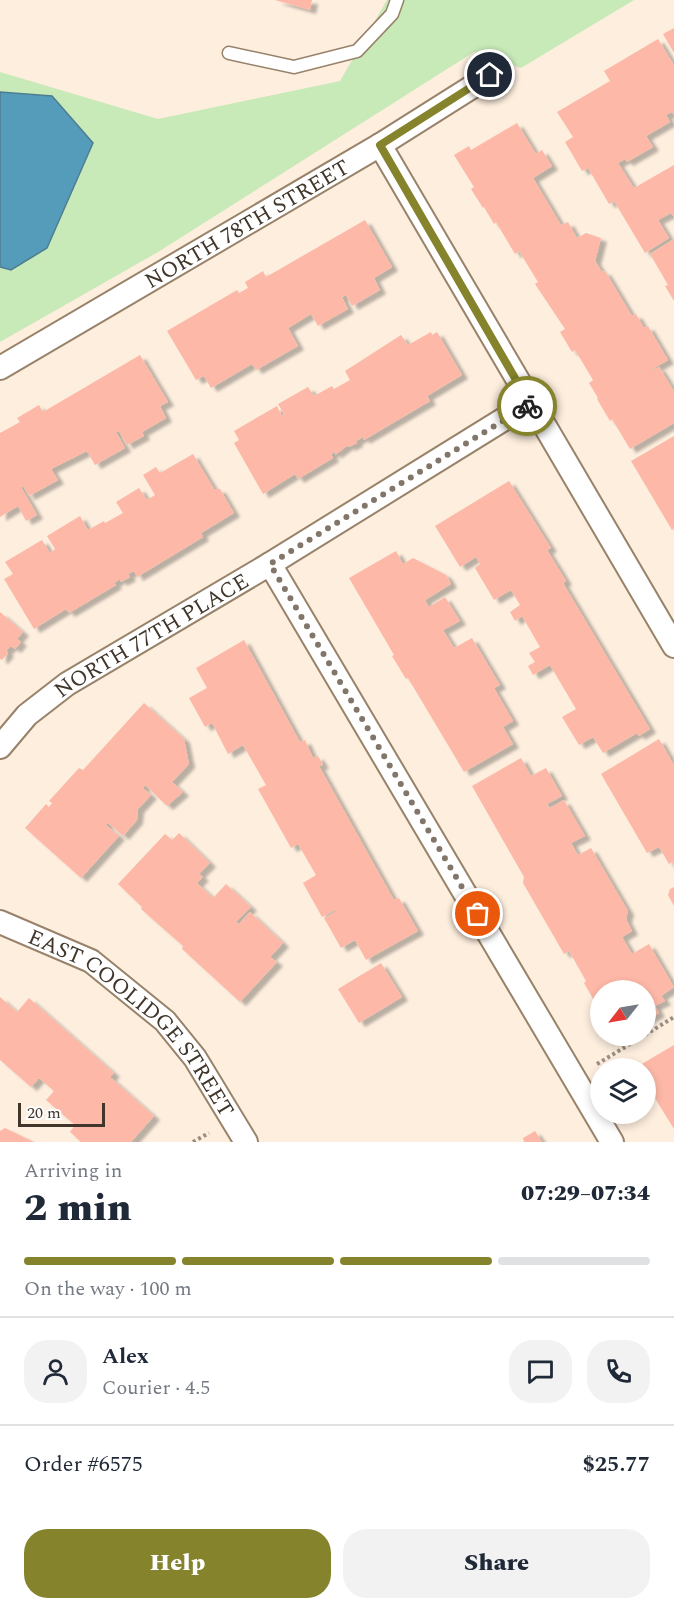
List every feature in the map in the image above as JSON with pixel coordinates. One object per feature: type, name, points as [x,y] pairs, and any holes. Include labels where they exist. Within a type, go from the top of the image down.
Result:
[{"type":"street","name":"NORTH 78TH STREET","points":[[0,368],[380,145],[490,75]]},
{"type":"street","points":[[380,145],[674,646]]},
{"type":"street","name":"NORTH 77TH PLACE","points":[[0,747],[27,714],[67,684],[270,564],[530,404]]},
{"type":"street","points":[[270,564],[612,1142]]},
{"type":"street","name":"EAST COOLIDGE STREET","points":[[0,921],[91,961],[165,1022],[195,1058],[246,1142]]},
{"type":"lane","points":[[229,53],[294,67],[357,51],[392,14],[397,0]]},
{"type":"path","points":[[656,1028],[674,1017]]},
{"type":"path","points":[[606,1058],[627,1046]]},
{"type":"path","points":[[193,1142],[209,1133]]},
{"type":"green space","points":[[387,0],[634,0],[521,68],[474,52],[158,252],[0,342],[0,72],[158,119],[340,81]]},
{"type":"water","points":[[0,92],[52,96],[93,143],[47,248],[11,270],[0,267]]},
{"type":"building","points":[[275,0],[312,0],[310,10]]},
{"type":"building","points":[[674,28],[674,53],[663,34]]},
{"type":"building","points":[[658,39],[674,65],[674,115],[672,112],[666,115],[670,122],[646,136],[653,147],[627,162],[625,159],[618,163],[634,188],[674,165],[674,217],[671,213],[658,220],[669,238],[645,253],[614,201],[609,204],[588,168],[582,171],[565,142],[573,137],[557,112],[610,81],[604,71]]},
{"type":"building","points":[[517,123],[536,154],[542,150],[552,166],[533,178],[561,225],[568,222],[577,238],[586,233],[601,238],[595,261],[602,272],[605,271],[632,316],[636,314],[644,328],[648,326],[668,360],[651,371],[659,367],[674,391],[674,423],[630,449],[597,399],[589,383],[593,380],[575,350],[572,352],[560,332],[565,329],[535,284],[538,282],[519,251],[515,254],[496,222],[494,224],[483,208],[471,189],[474,187],[454,155],[469,146],[471,150]]},
{"type":"building","points":[[365,220],[392,267],[374,278],[380,290],[352,306],[346,295],[342,297],[348,309],[318,326],[311,314],[288,328],[298,346],[256,370],[252,364],[211,388],[204,376],[196,380],[167,331],[237,290],[239,293],[248,288],[245,282],[263,271],[266,277]]},
{"type":"building","points":[[674,239],[674,301],[665,286],[668,285],[650,254]]},
{"type":"building","points":[[431,332],[432,335],[437,332],[462,375],[427,396],[430,401],[364,440],[363,437],[356,441],[357,443],[349,447],[348,445],[335,455],[335,452],[331,454],[333,458],[298,479],[295,474],[263,494],[234,443],[239,440],[234,431],[277,406],[282,416],[284,414],[278,404],[308,387],[314,396],[332,386],[334,389],[350,380],[345,371],[401,335],[408,345]]},
{"type":"building","points":[[140,355],[168,402],[160,406],[166,418],[142,432],[144,436],[127,445],[119,431],[116,432],[125,448],[95,465],[87,451],[51,469],[58,480],[29,496],[23,486],[21,487],[37,515],[26,521],[18,506],[0,517],[0,433],[20,422],[17,418],[39,405],[43,412]]},
{"type":"building","points":[[674,436],[674,528],[672,530],[631,461]]},
{"type":"building","points":[[193,454],[214,489],[220,489],[234,513],[201,533],[203,537],[137,577],[134,571],[128,574],[130,577],[121,582],[120,579],[114,583],[116,585],[69,613],[66,609],[34,629],[4,579],[13,574],[5,562],[42,540],[50,553],[55,549],[47,536],[80,516],[88,530],[104,521],[105,523],[123,513],[116,502],[139,488],[147,500],[155,495],[143,475],[156,467],[160,473]]},
{"type":"building","points":[[509,481],[551,548],[547,550],[566,581],[563,583],[650,729],[639,736],[637,733],[603,753],[593,737],[579,745],[562,717],[576,709],[550,665],[533,675],[528,666],[535,662],[529,653],[540,647],[522,616],[515,621],[510,612],[520,605],[511,590],[494,600],[475,568],[480,564],[476,557],[460,567],[435,526]]},
{"type":"building","points":[[396,551],[403,564],[413,558],[446,575],[451,584],[425,600],[429,607],[445,597],[460,621],[443,630],[454,648],[472,638],[500,685],[494,688],[513,721],[503,727],[513,744],[464,772],[408,678],[406,679],[392,656],[394,655],[349,578]]},
{"type":"building","points":[[0,612],[23,632],[17,639],[21,642],[15,649],[11,646],[2,660],[0,659]]},
{"type":"building","points":[[244,640],[300,742],[305,740],[313,758],[318,756],[323,765],[319,766],[394,900],[399,898],[418,931],[366,960],[355,940],[341,948],[324,918],[336,910],[322,917],[303,883],[316,875],[298,844],[291,848],[258,789],[266,785],[243,745],[228,754],[212,723],[205,727],[189,698],[207,688],[196,668]]},
{"type":"building","points":[[144,703],[184,739],[189,764],[172,782],[183,792],[167,806],[145,785],[143,788],[151,795],[138,809],[137,820],[123,836],[108,823],[106,825],[119,836],[81,878],[25,828],[46,804],[49,807],[52,803],[49,801],[79,768],[83,770]]},
{"type":"building","points":[[659,739],[674,765],[674,866],[672,862],[669,864],[659,847],[647,853],[601,774]]},
{"type":"building","points":[[521,758],[531,776],[546,768],[562,796],[547,804],[550,808],[564,800],[585,836],[571,843],[578,855],[591,848],[628,911],[626,919],[632,931],[622,937],[632,954],[649,944],[674,987],[661,996],[665,1001],[656,1006],[656,980],[590,980],[590,994],[584,983],[586,981],[569,951],[564,954],[523,883],[524,877],[472,786]]},
{"type":"building","points":[[179,833],[210,863],[199,874],[203,877],[197,883],[213,898],[226,884],[251,907],[236,922],[239,924],[250,912],[283,943],[270,957],[277,962],[240,1002],[182,949],[183,946],[141,909],[142,907],[118,884],[165,834],[172,840]]},
{"type":"building","points":[[674,887],[674,906],[668,895],[670,889]]},
{"type":"building","points":[[381,963],[402,997],[359,1023],[338,989]]},
{"type":"building","points":[[0,997],[17,1012],[29,998],[114,1073],[110,1077],[154,1116],[131,1142],[81,1142],[70,1132],[75,1125],[46,1100],[54,1091],[39,1078],[31,1087],[0,1060]]},
{"type":"building","points":[[674,1045],[674,1129],[656,1100],[656,1058],[652,1058]]},
{"type":"building","points":[[5,1128],[34,1142],[0,1142],[0,1131]]},
{"type":"building","points":[[535,1131],[542,1142],[524,1142],[523,1138]]},
{"type":"way so far","points":[[478,914],[270,564],[527,406]]},
{"type":"route","points":[[490,75],[380,145],[530,404],[527,406]]}]
